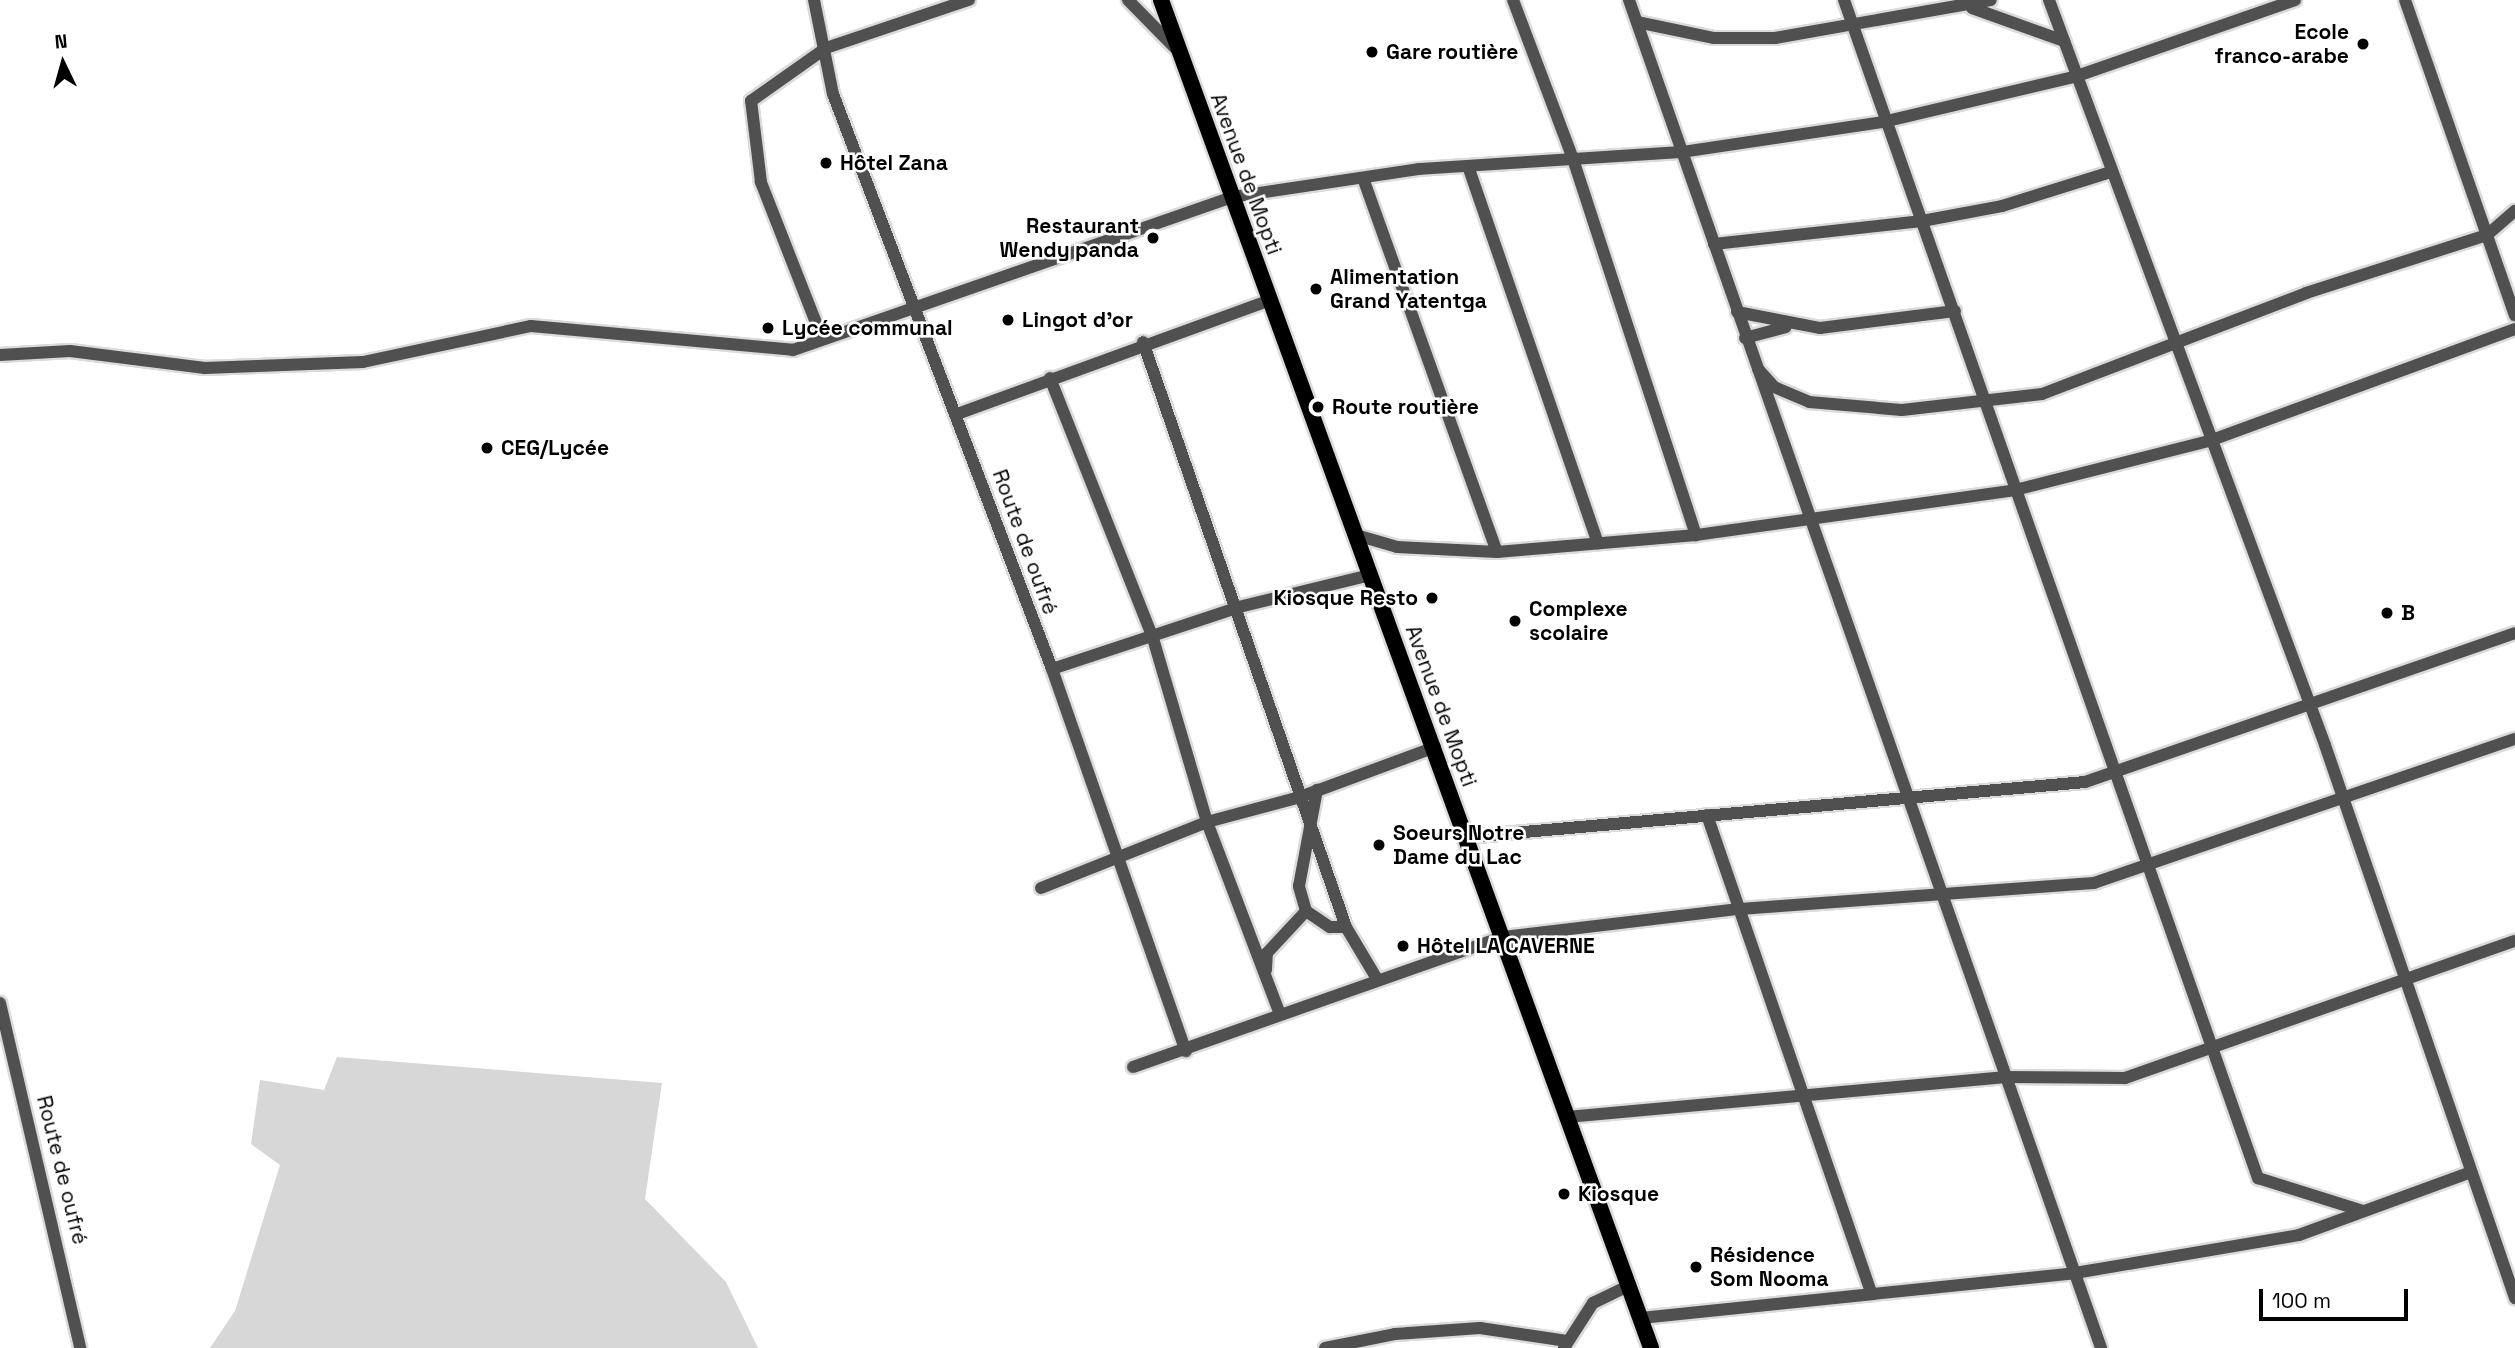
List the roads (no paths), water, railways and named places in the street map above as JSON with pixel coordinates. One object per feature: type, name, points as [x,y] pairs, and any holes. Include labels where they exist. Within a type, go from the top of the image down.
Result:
[{"type":"main road","name":"Avenue de Mopti","points":[[1161,0],[1468,837],[1651,1348]]},
{"type":"street","name":"Route de oufré","points":[[814,0],[826,48],[833,94],[1052,669],[1186,1051]]},
{"type":"street","points":[[822,338],[761,182],[751,101],[826,48],[969,0]]},
{"type":"street","points":[[1128,0],[1181,55]]},
{"type":"street","points":[[1513,0],[1573,159],[1696,535]]},
{"type":"street","points":[[1629,0],[1806,517],[2101,1348]]},
{"type":"street","points":[[1843,0],[1883,122],[1955,311],[2015,490],[2216,1048],[2258,1178],[2363,1211]]},
{"type":"street","points":[[1637,22],[1714,38],[1775,38],[1972,8],[1991,0]]},
{"type":"street","points":[[2049,0],[2209,441],[2344,798],[2515,1298]]},
{"type":"street","points":[[0,355],[70,351],[205,368],[363,362],[531,326],[793,350],[914,305],[1232,197],[1468,166],[1682,152],[1883,122],[2077,76],[2295,0]]},
{"type":"street","points":[[2405,0],[2515,315]]},
{"type":"street","points":[[1972,8],[2064,41]]},
{"type":"street","points":[[1468,166],[1598,543]]},
{"type":"street","points":[[1714,244],[1922,221],[2002,206],[2111,172]]},
{"type":"street","points":[[1363,178],[1497,552]]},
{"type":"street","points":[[1755,366],[1774,387],[1809,402],[1902,410],[1987,404],[2109,373],[2318,289],[2487,235],[2515,211]]},
{"type":"street","points":[[957,414],[1143,342],[1270,300]]},
{"type":"street","points":[[1745,338],[1790,326],[1955,311]]},
{"type":"street","points":[[1737,312],[1790,326]]},
{"type":"street","points":[[1356,535],[1397,547],[1497,552],[1696,535],[1806,517],[2015,490],[2209,441],[2515,329]]},
{"type":"street","points":[[1143,342],[1239,607],[1309,825],[1346,927],[1377,979]]},
{"type":"street","points":[[1050,378],[1152,635],[1207,821],[1279,1012]]},
{"type":"street","points":[[1052,669],[1239,607],[1370,575]]},
{"type":"street","points":[[1468,837],[1907,798],[2116,774],[2515,632]]},
{"type":"street","points":[[1133,1067],[1186,1051],[1279,1012],[1503,937],[1739,909],[1940,892],[2094,883],[2515,739]]},
{"type":"street","points":[[1041,888],[1119,860],[1207,821],[1300,797],[1435,747]]},
{"type":"street","points":[[1317,790],[1299,886],[1306,911],[1330,927],[1346,927]]},
{"type":"street","points":[[1707,815],[1871,1292]]},
{"type":"street","points":[[1266,977],[1267,953],[1306,911]]},
{"type":"street","points":[[1567,1117],[1804,1098],[2006,1077],[2125,1077],[2216,1048],[2515,941]]},
{"type":"street","name":"Route de oufré","points":[[0,1003],[80,1348]]},
{"type":"street","points":[[1641,1318],[1871,1292],[2076,1273],[2299,1235],[2471,1172]]},
{"type":"street","points":[[1325,1348],[1395,1334],[1480,1328],[1565,1345],[1593,1303],[1630,1285]]},
{"type":"place","name":"Ecole franco-arabe","points":[[2363,44]]},
{"type":"place","name":"Gare routière","points":[[1372,52]]},
{"type":"place","name":"Hôtel Zana","points":[[826,163]]},
{"type":"place","name":"Restaurant Wendy panda","points":[[1153,238]]},
{"type":"place","name":"Alimentation Grand Yatentga","points":[[1316,289]]},
{"type":"place","name":"Lingot d'or","points":[[1008,320]]},
{"type":"place","name":"Lycée communal","points":[[768,328]]},
{"type":"place","name":"Route routière","points":[[1318,407]]},
{"type":"place","name":"CEG/Lycée","points":[[487,448]]},
{"type":"place","name":"Kiosque Resto","points":[[1432,598]]},
{"type":"place","name":"B","points":[[2387,613]]},
{"type":"place","name":"Complexe scolaire","points":[[1515,621]]},
{"type":"place","name":"Soeurs Notre Dame du Lac","points":[[1379,845]]},
{"type":"place","name":"Hôtel LA CAVERNE","points":[[1403,946]]},
{"type":"place","name":"Kiosque","points":[[1564,1194]]},
{"type":"place","name":"Résidence Som Nooma","points":[[1696,1267]]}]
